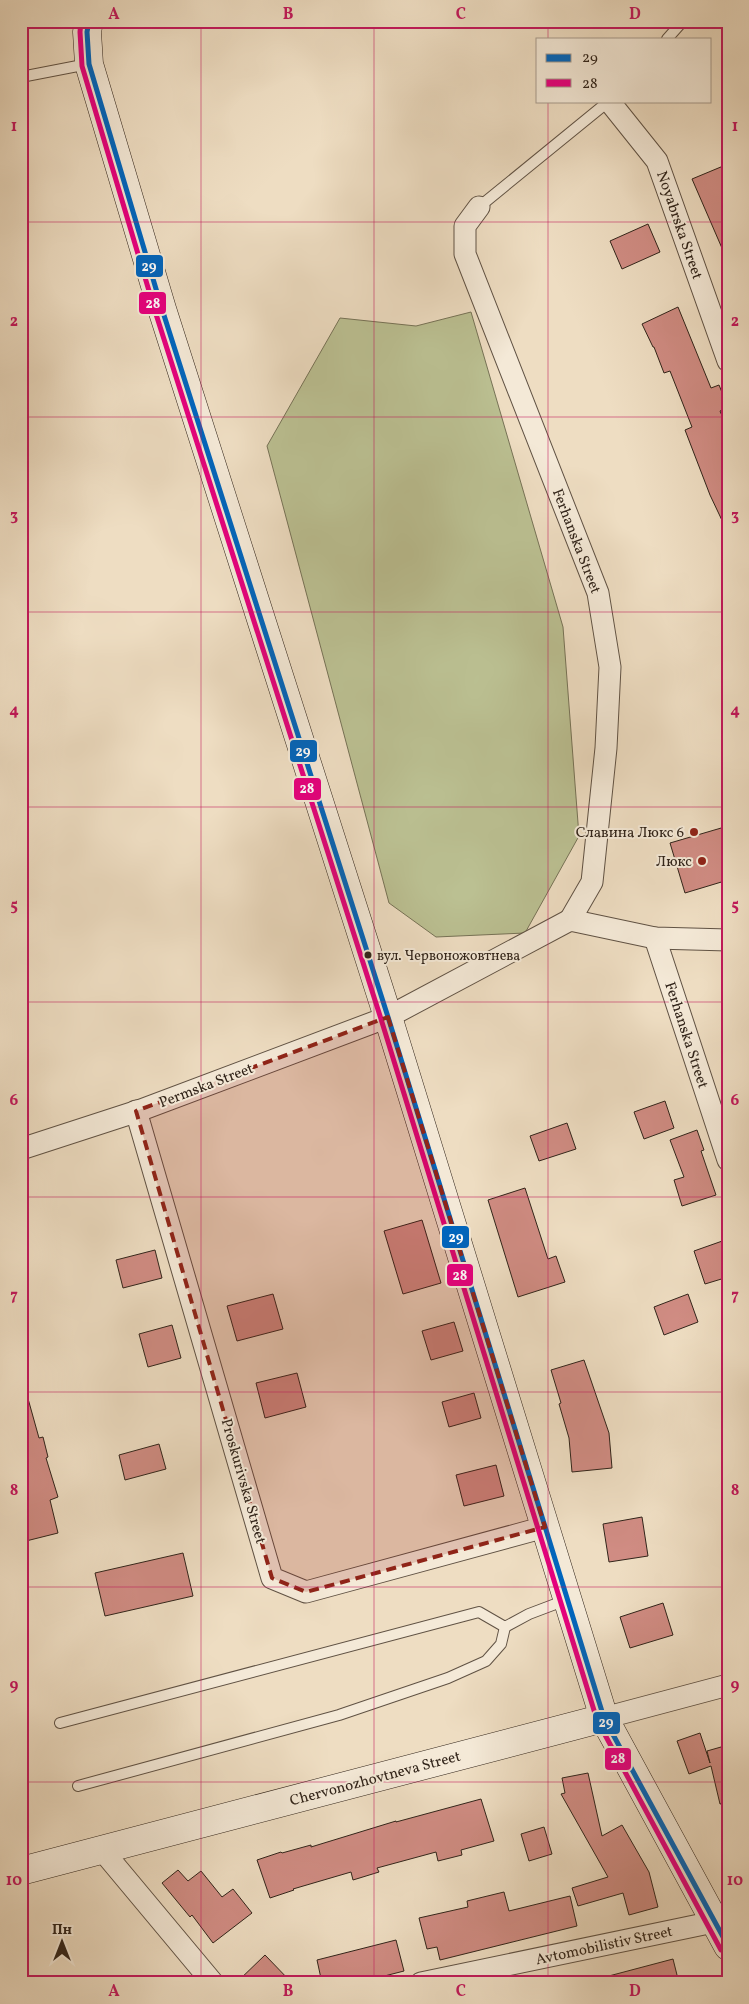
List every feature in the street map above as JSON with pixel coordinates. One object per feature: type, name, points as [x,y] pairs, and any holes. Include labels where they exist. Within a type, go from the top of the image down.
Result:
[{"type":"main road","points":[[89,21],[87,32],[89,64],[162,309],[388,1016],[604,1718],[724,1929]]},
{"type":"main road","name":"Chervonozhovtneva Street","points":[[21,1871],[604,1718]]},
{"type":"street","name":"Noyabrska Street","points":[[610,102],[657,161],[728,361]]},
{"type":"street","name":"Ferhanska Street","points":[[479,207],[464,226],[465,254],[598,592],[610,667],[606,748],[592,882],[570,920]]},
{"type":"street","points":[[388,1016],[570,920],[655,938],[728,940]]},
{"type":"street","name":"Ferhanska Street","points":[[655,938],[728,1160]]},
{"type":"street","name":"Permska Street","points":[[21,1149],[136,1111],[388,1016]]},
{"type":"street","name":"Proskurivska Street","points":[[136,1111],[272,1578],[306,1592],[546,1527]]},
{"type":"street","name":"Chervonozhovtneva Street","points":[[604,1718],[728,1685]]},
{"type":"street","points":[[102,1850],[213,1983]]},
{"type":"street","name":"Avtomobilistiv Street","points":[[421,1983],[724,1929]]},
{"type":"lane","points":[[668,38],[683,21]]},
{"type":"lane","points":[[21,77],[89,64]]},
{"type":"lane","points":[[479,207],[608,102]]},
{"type":"lane","points":[[78,1786],[339,1715],[448,1678],[486,1661],[501,1644],[505,1627],[529,1614],[567,1600]]},
{"type":"lane","points":[[60,1723],[479,1612],[505,1627]]},
{"type":"highlighted area","points":[[388,1017],[545,1527],[306,1592],[272,1578],[136,1111]]},
{"type":"green space","points":[[471,312],[563,627],[579,836],[525,933],[436,937],[389,903],[267,446],[340,318],[416,326]]},
{"type":"building","points":[[728,164],[728,262],[692,179]]},
{"type":"building","points":[[648,224],[660,252],[622,269],[610,241]]},
{"type":"building","points":[[678,307],[711,388],[719,385],[728,407],[720,411],[728,430],[728,533],[710,495],[685,430],[692,427],[670,371],[664,373],[654,347],[642,324]]},
{"type":"building","name":"Люкс","points":[[728,826],[728,880],[685,893],[670,843]]},
{"type":"building","points":[[665,1101],[674,1128],[644,1139],[634,1112]]},
{"type":"building","points":[[567,1123],[576,1149],[539,1161],[530,1136]]},
{"type":"building","points":[[697,1130],[704,1150],[701,1151],[716,1195],[682,1206],[674,1180],[684,1177],[670,1140]]},
{"type":"building","points":[[525,1188],[548,1259],[556,1256],[565,1282],[518,1297],[488,1200]]},
{"type":"building","points":[[422,1220],[441,1283],[403,1294],[384,1231]]},
{"type":"building","points":[[728,1239],[728,1277],[705,1284],[694,1251]]},
{"type":"building","points":[[155,1250],[162,1278],[123,1288],[116,1260]]},
{"type":"building","points":[[273,1294],[283,1329],[237,1341],[227,1306]]},
{"type":"building","points":[[688,1294],[698,1322],[664,1335],[654,1307]]},
{"type":"building","points":[[454,1322],[463,1351],[431,1360],[422,1331]]},
{"type":"building","points":[[172,1325],[181,1358],[148,1367],[139,1334]]},
{"type":"building","points":[[584,1360],[609,1433],[612,1468],[572,1472],[569,1438],[551,1370]]},
{"type":"building","points":[[297,1373],[306,1407],[265,1418],[256,1383]]},
{"type":"building","points":[[474,1393],[481,1418],[449,1427],[442,1402]]},
{"type":"building","points":[[27,1395],[39,1438],[43,1437],[48,1457],[46,1458],[58,1497],[50,1500],[58,1533],[26,1541],[21,1523],[21,1396]]},
{"type":"building","points":[[159,1444],[166,1469],[125,1480],[119,1455]]},
{"type":"building","points":[[496,1465],[504,1496],[464,1506],[456,1475]]},
{"type":"building","points":[[642,1517],[648,1556],[609,1562],[603,1524]]},
{"type":"building","points":[[183,1553],[193,1596],[105,1616],[95,1573]]},
{"type":"building","points":[[663,1603],[673,1635],[630,1648],[620,1617]]},
{"type":"building","points":[[700,1733],[710,1763],[707,1751],[728,1745],[728,1803],[720,1804],[711,1766],[689,1774],[677,1741]]},
{"type":"building","points":[[588,1773],[602,1836],[622,1825],[649,1872],[658,1907],[629,1915],[623,1893],[578,1906],[572,1888],[608,1877],[561,1794],[565,1793],[562,1778]]},
{"type":"building","points":[[481,1799],[494,1841],[461,1850],[462,1855],[438,1861],[436,1852],[377,1868],[379,1872],[353,1880],[351,1872],[293,1889],[270,1898],[257,1860],[281,1852],[311,1845],[311,1847],[396,1821]]},
{"type":"building","points":[[544,1827],[552,1854],[529,1861],[521,1834]]},
{"type":"building","points":[[178,1870],[188,1881],[201,1871],[222,1897],[233,1889],[252,1913],[213,1943],[192,1915],[190,1917],[162,1883]]},
{"type":"building","points":[[504,1892],[509,1911],[570,1896],[577,1926],[440,1960],[437,1947],[427,1949],[419,1918],[468,1907],[467,1901]]},
{"type":"building","points":[[396,1940],[404,1971],[357,1983],[322,1983],[317,1960]]},
{"type":"building","points":[[265,1955],[292,1983],[236,1983]]},
{"type":"building","points":[[673,1959],[679,1983],[606,1983],[605,1977]]},
{"type":"transit line","name":"28","points":[[81,21],[82,66],[155,311],[381,1019],[597,1720],[721,1950]]},
{"type":"transit line","name":"29","points":[[89,21],[87,32],[89,64],[162,309],[388,1017],[604,1718],[728,1946]]},
{"type":"place","name":"Славина Люкс 6","points":[[694,832]]},
{"type":"place","name":"Люкс","points":[[702,861]]},
{"type":"place","name":"вул. Червоножовтнева","points":[[368,955]]}]
